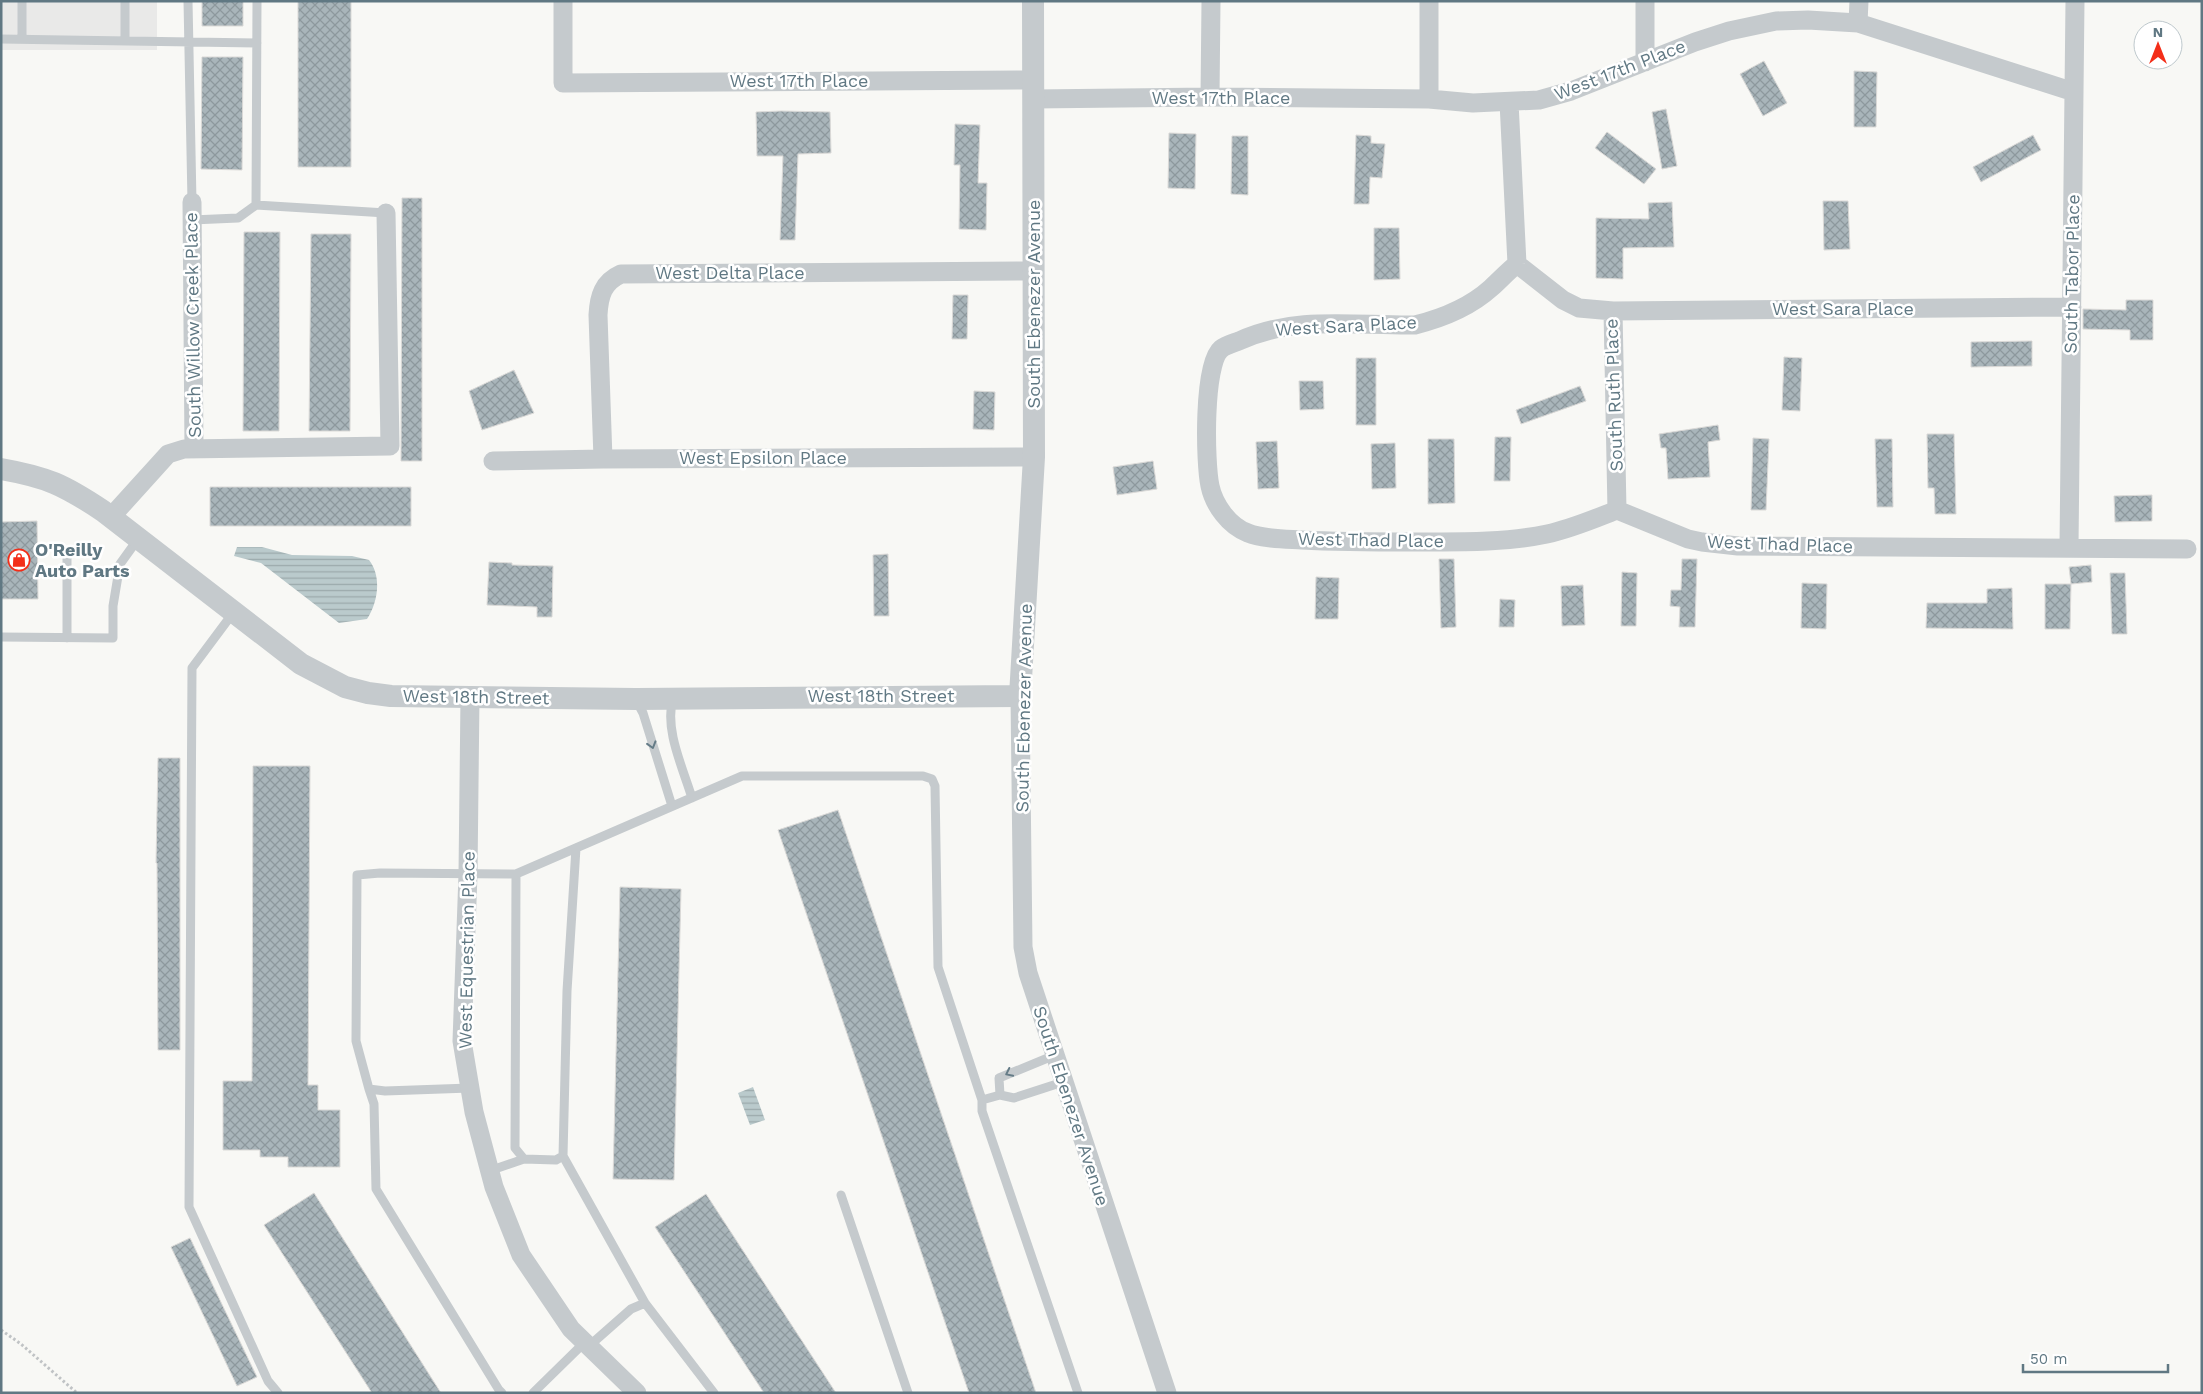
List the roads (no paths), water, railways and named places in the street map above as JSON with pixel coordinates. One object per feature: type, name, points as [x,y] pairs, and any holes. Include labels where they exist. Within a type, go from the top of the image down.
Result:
[{"type":"street","name":"West 17th Place","points":[[563,1],[564,83],[1034,89],[1210,97],[1429,99],[1473,103],[1509,102],[1539,100],[1571,91],[1695,42],[1729,31],[1776,21],[1816,20],[1858,23],[2074,92]]},
{"type":"street","name":"South Ebenezer Avenue","points":[[1033,1],[1034,457],[1020,696],[1023,947],[1028,973],[1054,1054],[1167,1393]]},
{"type":"street","points":[[1210,97],[1211,1]]},
{"type":"street","points":[[1429,1],[1429,99]]},
{"type":"street","points":[[1645,1],[1645,62]]},
{"type":"street","points":[[1858,23],[1859,1]]},
{"type":"street","name":"South Tabor Place","points":[[2069,546],[2075,1]]},
{"type":"street","points":[[1509,102],[1517,264]]},
{"type":"street","name":"South Willow Creek Place","points":[[192,211],[194,449]]},
{"type":"street","points":[[111,518],[168,454],[184,449],[390,446],[386,213]]},
{"type":"street","name":"West Sara Place","points":[[1236,526],[1224,516],[1210,487],[1207,448],[1210,374],[1214,361],[1221,349],[1252,335],[1286,326],[1416,325],[1433,321],[1463,307],[1491,288],[1517,264]]},
{"type":"street","name":"South Ruth Place","points":[[1517,264],[1563,300],[1579,308],[1613,311],[1617,510]]},
{"type":"street","name":"West Delta Place","points":[[603,458],[598,314],[599,295],[611,278],[621,274],[1033,271]]},
{"type":"street","name":"West Sara Place","points":[[1613,311],[2072,307]]},
{"type":"street","name":"West Epsilon Place","points":[[493,461],[603,458],[1034,457]]},
{"type":"street","name":"West 18th Street","points":[[1,470],[50,480],[70,489],[138,538],[301,664],[345,687],[368,693],[391,696],[636,699],[673,697],[1020,696]]},
{"type":"street","name":"West Thad Place","points":[[1236,526],[1248,534],[1288,539],[1332,542],[1470,542],[1509,540],[1547,534],[1573,528],[1617,510],[1688,539],[1738,546],[2069,546],[2187,549]]},
{"type":"street","name":"West Equestrian Place","points":[[470,696],[468,874],[462,1041],[474,1112],[494,1187],[521,1255],[572,1329],[637,1393]]},
{"type":"lane","points":[[22,1],[22,39]]},
{"type":"lane","points":[[125,1],[125,41]]},
{"type":"lane","points":[[188,1],[192,211],[238,218],[256,205],[386,213]]},
{"type":"lane","points":[[256,205],[257,1]]},
{"type":"lane","points":[[1,39],[257,43]]},
{"type":"lane","points":[[1,637],[113,638],[113,606],[120,564],[138,538]]},
{"type":"lane","points":[[67,557],[67,638]]},
{"type":"lane","points":[[234,613],[192,668],[189,1207],[268,1381],[278,1393]]},
{"type":"lane","points":[[673,697],[669,712],[670,727],[692,798]]},
{"type":"lane","points":[[636,699],[643,713],[672,806]]},
{"type":"lane","points":[[502,1393],[376,1189],[374,1104],[356,1041],[357,875],[380,872],[516,874],[742,776],[753,775],[923,776],[932,779],[935,786],[938,967],[982,1100],[982,1111],[1078,1393]]},
{"type":"lane","points":[[576,848],[568,991],[563,1156],[645,1303],[714,1393]]},
{"type":"lane","points":[[516,874],[515,1148],[524,1159]]},
{"type":"lane","points":[[1000,1094],[999,1078],[1054,1054]]},
{"type":"lane","points":[[982,1100],[1000,1094],[1014,1098],[1064,1082]]},
{"type":"lane","points":[[369,1089],[385,1091],[470,1088]]},
{"type":"lane","points":[[489,1171],[524,1159],[556,1160],[563,1156]]},
{"type":"lane","points":[[841,1195],[908,1393]]},
{"type":"lane","points":[[533,1393],[587,1344],[631,1309],[645,1303]]},
{"type":"place","name":"O'Reilly Auto Parts","points":[[19,560]]}]
